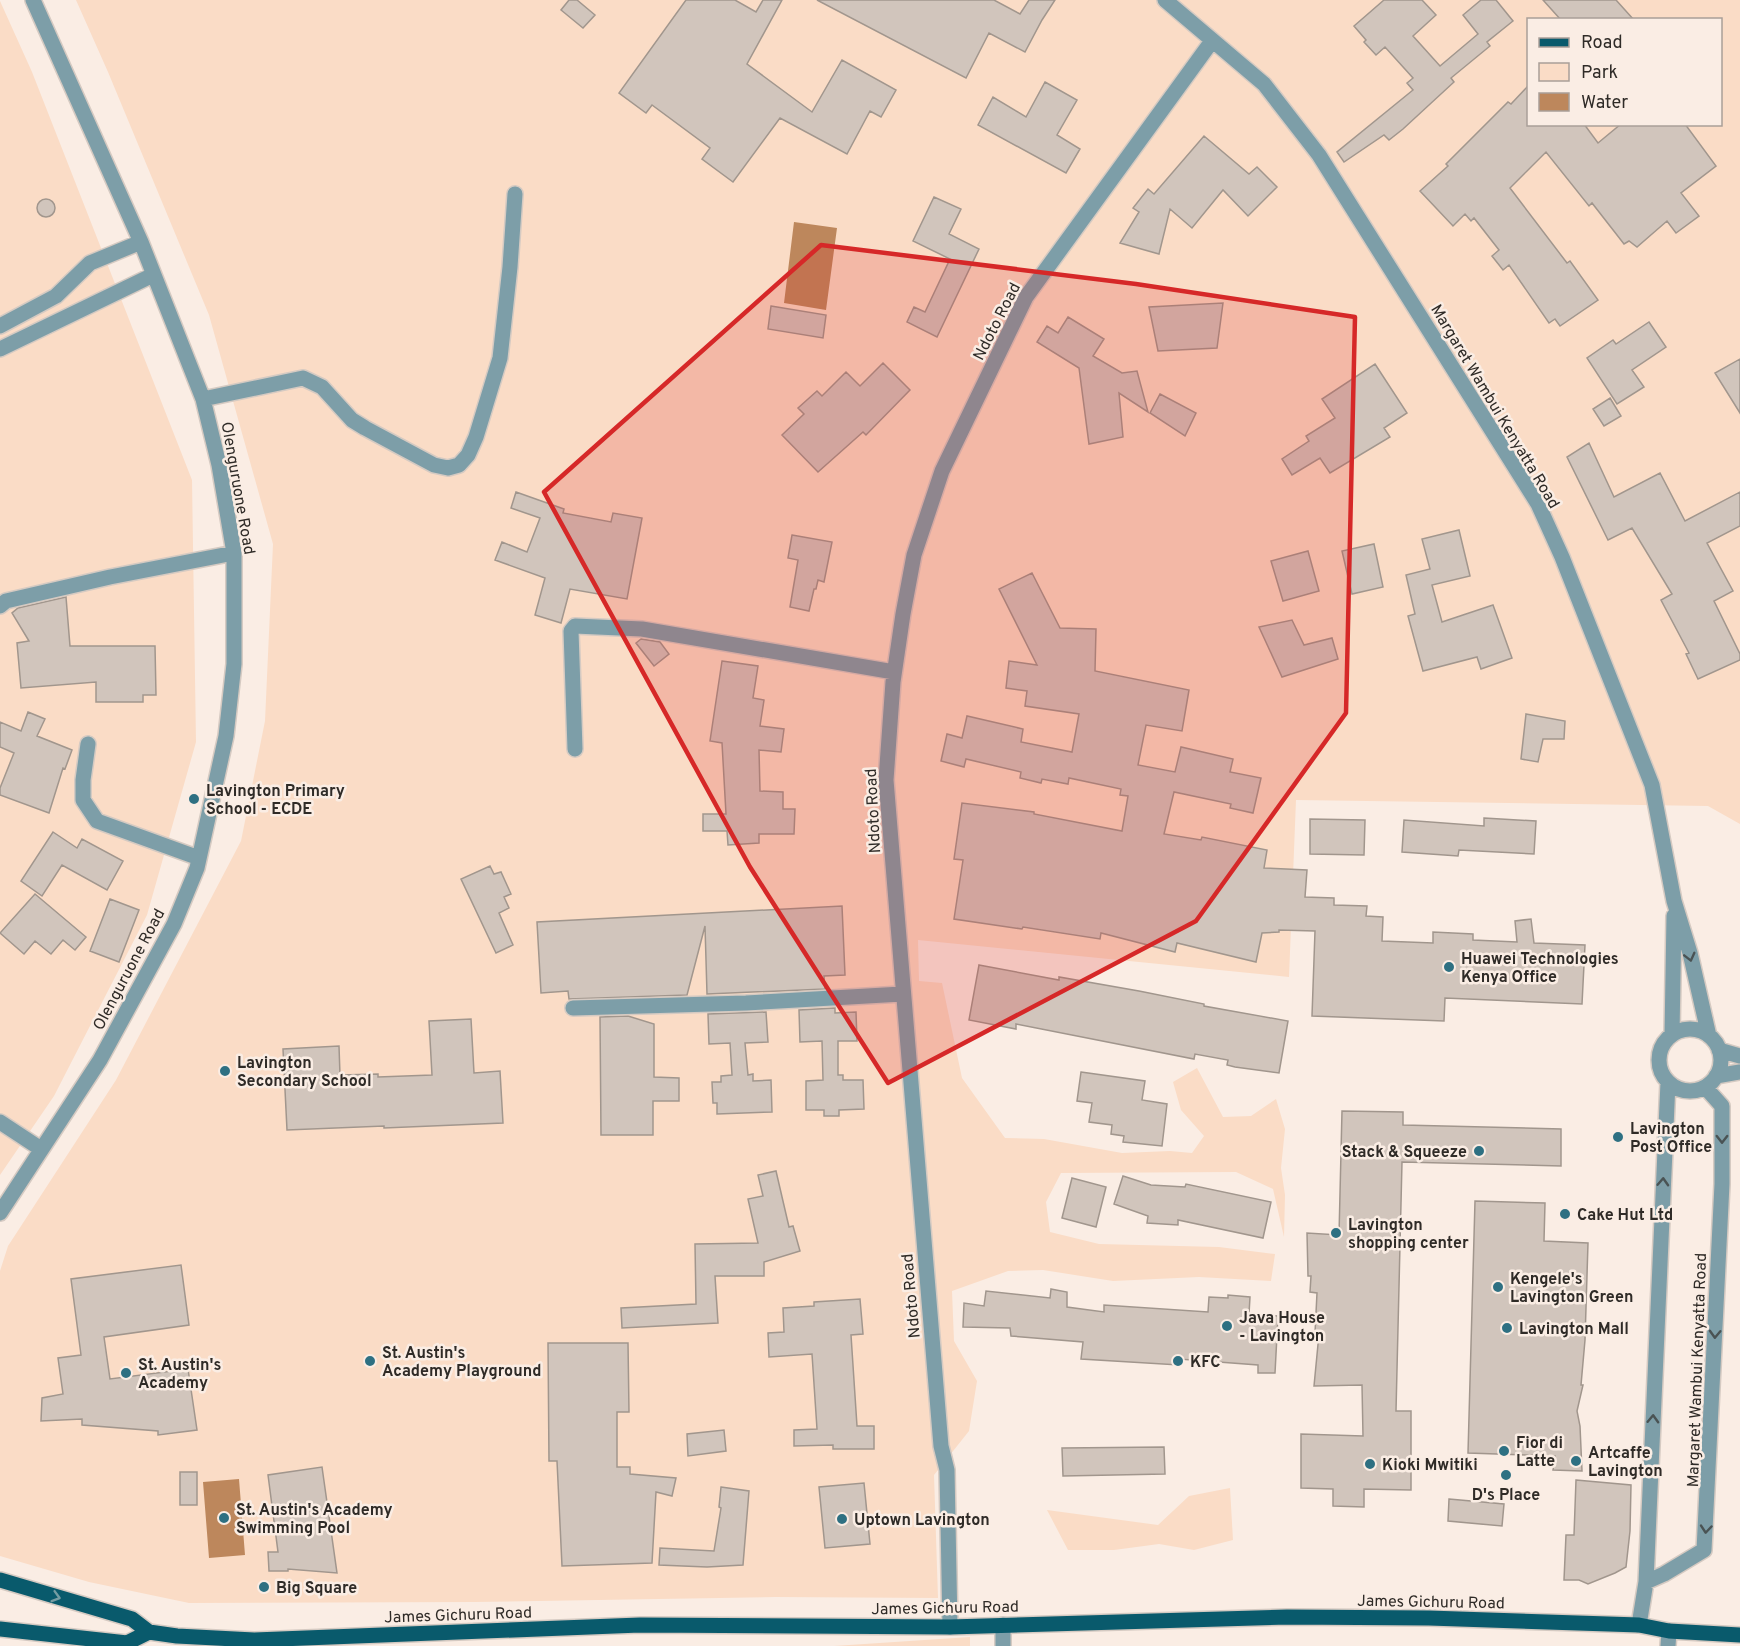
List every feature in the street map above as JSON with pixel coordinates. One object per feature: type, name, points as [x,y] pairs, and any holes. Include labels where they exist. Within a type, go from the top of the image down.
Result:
[{"type":"main road","name":"James Gichuru Road","points":[[0,1580],[132,1619],[149,1632],[177,1636],[254,1640],[640,1625],[950,1627],[1287,1617],[1429,1618],[1639,1625],[1668,1638],[1740,1635]]},
{"type":"main road","name":"James Gichuru Road","points":[[0,1629],[127,1643],[149,1632]]},
{"type":"street","name":"Olenguruone Road","points":[[0,1213],[100,1060],[174,924],[199,858],[226,736],[234,664],[234,553],[219,465],[203,399],[141,242],[33,0]]},
{"type":"street","name":"Margaret Wambui Kenyatta Road","points":[[1165,0],[1263,84],[1319,155],[1538,504],[1562,557],[1652,785],[1674,901],[1690,953],[1709,1036]]},
{"type":"street","name":"Ndoto Road","points":[[950,1627],[947,1470],[941,1446],[886,780],[894,672],[914,555],[942,471],[1026,297],[1212,41]]},
{"type":"street","points":[[203,399],[303,378],[322,387],[352,420],[386,440],[434,465],[448,468],[459,465],[468,455],[476,437],[500,358],[515,194]]},
{"type":"street","points":[[0,326],[56,296],[90,263],[141,242]]},
{"type":"street","points":[[0,349],[153,275]]},
{"type":"street","points":[[0,606],[6,601],[110,577],[234,553]]},
{"type":"street","points":[[575,749],[571,631],[575,626],[642,629],[894,672]]},
{"type":"street","points":[[88,744],[83,800],[97,820],[199,858]]},
{"type":"street","name":"Margaret Wambui Kenyatta Road","points":[[1672,1035],[1674,901]]},
{"type":"street","points":[[573,1008],[746,1003],[902,994]]},
{"type":"street","points":[[1691,1029],[1700,1031],[1709,1036],[1719,1050],[1721,1064],[1716,1076],[1705,1087],[1690,1091],[1681,1090],[1668,1082],[1660,1069],[1660,1053],[1662,1046],[1672,1035],[1691,1029]]},
{"type":"street","points":[[1719,1050],[1740,1056]]},
{"type":"street","points":[[1716,1076],[1740,1072]]},
{"type":"street","points":[[1639,1625],[1646,1582],[1668,1082]]},
{"type":"street","name":"Margaret Wambui Kenyatta Road","points":[[1646,1582],[1704,1550],[1721,1208],[1722,1117],[1722,1106],[1705,1087]]},
{"type":"street","points":[[0,1122],[41,1149]]},
{"type":"street","points":[[1003,1625],[1003,1646]]},
{"type":"highlighted area","points":[[821,245],[1136,284],[1355,317],[1346,713],[1196,921],[888,1083],[750,867],[544,492]]},
{"type":"green space","points":[[76,0],[1740,0],[1740,824],[1708,806],[1296,800],[1289,977],[918,940],[919,981],[942,983],[962,1078],[1005,1138],[1044,1139],[1122,1153],[1170,1151],[1192,1153],[1204,1136],[1181,1110],[1173,1082],[1197,1068],[1223,1117],[1251,1116],[1276,1099],[1285,1129],[1281,1168],[1285,1195],[1284,1237],[1273,1189],[1236,1172],[1061,1173],[1046,1202],[1050,1232],[1099,1244],[1219,1247],[1275,1254],[1271,1281],[1199,1277],[1113,1281],[1043,1270],[1008,1271],[952,1291],[954,1341],[977,1381],[969,1431],[934,1475],[938,1598],[776,1597],[474,1602],[189,1603],[89,1582],[0,1556],[0,1271],[8,1246],[116,1080],[241,841],[265,721],[273,544],[209,315]]},
{"type":"green space","points":[[0,1],[32,72],[192,480],[196,742],[147,915],[54,1096],[0,1175]]},
{"type":"green space","points":[[1230,1488],[1233,1540],[1194,1550],[1159,1544],[1114,1550],[1068,1550],[1047,1510],[1158,1525],[1189,1496]]},
{"type":"green space","points":[[970,1637],[970,1646],[834,1646]]},
{"type":"water","points":[[794,222],[837,228],[826,310],[784,303]]},
{"type":"water","name":"St. Austin's Academy Swimming Pool","points":[[239,1479],[245,1555],[209,1558],[203,1482]]},
{"type":"building","points":[[569,0],[577,0],[595,15],[583,28],[561,10]]},
{"type":"building","points":[[686,0],[735,0],[756,12],[763,0],[782,0],[747,64],[812,112],[842,60],[896,90],[881,117],[870,111],[847,154],[780,118],[733,182],[702,159],[710,148],[652,105],[646,113],[619,93]]},
{"type":"building","points":[[817,0],[994,0],[1020,14],[1029,0],[1055,0],[1025,52],[989,33],[966,78]]},
{"type":"building","points":[[1384,0],[1422,0],[1436,15],[1413,36],[1440,66],[1478,34],[1463,15],[1481,0],[1496,0],[1513,21],[1487,42],[1490,46],[1451,78],[1454,82],[1403,129],[1389,140],[1384,135],[1344,162],[1337,152],[1413,90],[1407,83],[1413,78],[1385,47],[1376,55],[1354,26]]},
{"type":"building","points":[[1543,0],[1616,0],[1632,18],[1559,18]]},
{"type":"building","points":[[1045,82],[1077,100],[1057,135],[1080,149],[1066,173],[978,125],[993,97],[1026,117]]},
{"type":"building","points":[[1527,87],[1527,126],[1585,126],[1598,143],[1619,126],[1686,126],[1716,166],[1681,193],[1699,216],[1676,233],[1667,221],[1637,247],[1629,241],[1624,244],[1592,203],[1589,206],[1546,152],[1510,188],[1567,263],[1570,261],[1598,300],[1560,326],[1555,319],[1549,323],[1509,265],[1503,270],[1492,256],[1499,250],[1474,218],[1471,221],[1465,214],[1453,226],[1420,191],[1448,166],[1446,164],[1508,102],[1511,104]]},
{"type":"building","points":[[1204,136],[1249,174],[1257,167],[1277,187],[1248,216],[1223,190],[1192,228],[1170,209],[1159,254],[1120,243],[1139,212],[1133,208],[1148,189],[1154,194]]},
{"type":"building","points":[[934,197],[961,209],[949,234],[979,249],[937,337],[907,322],[914,307],[925,312],[950,259],[913,241]]},
{"type":"building","points":[[46,199],[52,202],[55,208],[52,214],[46,217],[40,214],[37,208],[40,202]]},
{"type":"building","points":[[1223,303],[1217,348],[1158,351],[1149,307]]},
{"type":"building","points":[[771,306],[826,315],[823,338],[768,329]]},
{"type":"building","points":[[1068,317],[1104,339],[1093,356],[1122,373],[1137,371],[1148,412],[1119,393],[1123,437],[1089,444],[1079,368],[1037,342],[1047,326],[1058,333]]},
{"type":"building","points":[[1649,322],[1666,347],[1632,370],[1644,387],[1617,404],[1587,358],[1613,340],[1616,344]]},
{"type":"building","points":[[1740,359],[1740,413],[1715,373]]},
{"type":"building","points":[[883,363],[910,390],[866,435],[863,432],[818,472],[782,435],[804,414],[798,408],[817,391],[822,396],[846,372],[860,386]]},
{"type":"building","points":[[1375,364],[1407,413],[1384,428],[1390,437],[1330,473],[1320,458],[1292,475],[1282,459],[1309,441],[1306,436],[1335,418],[1322,399]]},
{"type":"building","points":[[1160,394],[1196,413],[1185,436],[1150,413]]},
{"type":"building","points":[[1610,398],[1621,416],[1604,426],[1593,409]]},
{"type":"building","points":[[1589,443],[1614,497],[1660,473],[1685,521],[1740,492],[1740,526],[1707,543],[1733,591],[1714,601],[1740,654],[1740,660],[1698,679],[1686,654],[1689,653],[1661,600],[1672,594],[1632,528],[1608,540],[1567,457]]},
{"type":"building","points":[[516,492],[564,509],[563,513],[611,522],[613,513],[642,518],[627,599],[570,589],[561,623],[535,615],[545,578],[495,560],[502,542],[527,552],[540,518],[511,508]]},
{"type":"building","points":[[1459,530],[1470,576],[1432,585],[1442,622],[1493,605],[1512,658],[1481,669],[1477,657],[1423,671],[1408,616],[1415,614],[1406,575],[1430,569],[1422,539]]},
{"type":"building","points":[[792,535],[832,542],[824,582],[818,580],[809,611],[790,607],[798,560],[788,558]]},
{"type":"building","points":[[1374,544],[1383,587],[1352,594],[1342,551]]},
{"type":"building","points":[[1308,551],[1319,591],[1283,601],[1271,561]]},
{"type":"building","points":[[1032,573],[1060,628],[1096,629],[1095,671],[1189,690],[1182,731],[1146,725],[1138,765],[1175,772],[1181,747],[1233,759],[1230,772],[1261,778],[1253,813],[1230,808],[1231,804],[1174,792],[1164,834],[1201,840],[1202,837],[1267,850],[1264,868],[1307,870],[1305,897],[1334,898],[1334,905],[1367,906],[1366,916],[1383,917],[1382,941],[1433,943],[1433,932],[1473,934],[1473,940],[1517,942],[1515,921],[1531,919],[1534,943],[1585,945],[1582,1004],[1445,998],[1444,1021],[1312,1016],[1315,931],[1279,930],[1279,932],[1262,933],[1256,962],[1177,943],[1175,952],[1101,933],[1100,939],[954,919],[963,860],[954,859],[962,803],[1034,812],[1034,814],[1122,831],[1128,796],[1120,795],[1121,789],[1069,778],[1068,784],[1042,779],[1041,783],[1020,778],[1021,772],[966,759],[964,767],[941,761],[947,734],[962,738],[967,716],[1023,729],[1021,742],[1072,752],[1079,714],[1025,706],[1027,691],[1006,688],[1009,661],[1037,665],[999,589]]},
{"type":"building","points":[[66,597],[70,646],[155,646],[156,695],[143,695],[143,702],[96,702],[96,682],[21,688],[17,643],[29,641],[12,613],[18,608]]},
{"type":"building","points":[[1292,620],[1304,645],[1332,638],[1338,659],[1282,677],[1259,627]]},
{"type":"building","points":[[641,639],[660,642],[669,654],[654,666],[636,643]]},
{"type":"building","points":[[722,661],[758,666],[753,698],[764,700],[760,726],[784,729],[781,752],[759,750],[760,791],[783,792],[783,809],[795,809],[794,834],[759,834],[759,843],[728,845],[727,831],[703,831],[703,814],[726,814],[722,743],[710,741]]},
{"type":"building","points":[[28,712],[45,719],[37,736],[72,750],[65,769],[63,768],[49,813],[0,795],[0,788],[14,753],[0,747],[0,722],[21,731]]},
{"type":"building","points":[[1526,714],[1565,721],[1564,739],[1543,739],[1538,762],[1521,759]]},
{"type":"building","points":[[1484,818],[1536,821],[1534,854],[1459,850],[1458,856],[1402,852],[1404,820],[1484,826]]},
{"type":"building","points":[[1310,819],[1365,820],[1364,855],[1310,854]]},
{"type":"building","points":[[53,832],[77,848],[82,839],[123,861],[107,890],[62,865],[42,896],[21,881]]},
{"type":"building","points":[[490,866],[494,874],[501,872],[511,894],[504,897],[509,908],[499,913],[513,945],[496,953],[461,879]]},
{"type":"building","points":[[35,894],[86,937],[75,950],[63,940],[51,954],[35,941],[24,954],[0,933]]},
{"type":"building","points":[[110,899],[139,910],[119,962],[90,951]]},
{"type":"building","points":[[842,906],[845,975],[824,976],[825,989],[707,994],[705,926],[687,995],[569,999],[568,991],[541,993],[537,922]]},
{"type":"building","points":[[979,965],[1059,980],[1059,977],[1139,991],[1204,1004],[1204,1006],[1288,1021],[1279,1073],[1235,1067],[1227,1065],[1228,1060],[1195,1054],[1194,1059],[1016,1024],[1016,1029],[969,1020]]},
{"type":"building","points":[[835,1008],[835,1013],[856,1012],[857,1041],[838,1041],[838,1075],[843,1075],[843,1080],[863,1080],[864,1109],[839,1110],[839,1116],[824,1116],[824,1110],[806,1110],[806,1081],[823,1080],[822,1041],[800,1042],[799,1010]]},
{"type":"building","points":[[766,1012],[768,1042],[745,1043],[748,1075],[753,1074],[753,1081],[771,1080],[772,1112],[717,1114],[717,1103],[713,1103],[712,1082],[721,1082],[721,1076],[732,1075],[730,1043],[709,1044],[708,1014]]},
{"type":"building","points":[[628,1016],[654,1024],[654,1077],[679,1078],[679,1101],[653,1101],[653,1135],[601,1135],[600,1017]]},
{"type":"building","points":[[471,1019],[474,1073],[500,1071],[503,1123],[287,1130],[283,1049],[339,1046],[340,1075],[378,1074],[378,1077],[432,1075],[429,1021]]},
{"type":"building","points":[[1081,1072],[1145,1081],[1142,1100],[1167,1104],[1162,1146],[1123,1142],[1124,1136],[1111,1134],[1112,1125],[1089,1122],[1092,1103],[1077,1101]]},
{"type":"building","points":[[1342,1111],[1403,1112],[1403,1125],[1561,1129],[1561,1166],[1402,1162],[1396,1411],[1411,1411],[1411,1490],[1364,1489],[1364,1507],[1333,1506],[1333,1489],[1301,1488],[1301,1434],[1363,1436],[1362,1385],[1314,1386],[1319,1334],[1315,1333],[1317,1293],[1310,1292],[1311,1276],[1308,1276],[1307,1233],[1339,1235]]},
{"type":"building","points":[[776,1171],[789,1227],[793,1226],[800,1251],[764,1262],[764,1276],[715,1276],[718,1323],[622,1328],[621,1308],[696,1304],[695,1244],[758,1243],[748,1199],[763,1196],[758,1175]]},
{"type":"building","points":[[1123,1176],[1151,1185],[1185,1187],[1186,1184],[1271,1202],[1263,1238],[1178,1220],[1178,1225],[1147,1223],[1148,1216],[1114,1204]]},
{"type":"building","points":[[1072,1178],[1106,1187],[1096,1227],[1062,1218]]},
{"type":"building","name":"Lavington Mall","points":[[1475,1201],[1545,1203],[1544,1241],[1588,1243],[1581,1385],[1583,1385],[1577,1411],[1582,1471],[1553,1470],[1555,1456],[1468,1453]]},
{"type":"building","name":"St. Austin's Academy","points":[[181,1265],[189,1325],[104,1337],[110,1379],[188,1369],[197,1430],[158,1435],[158,1431],[82,1425],[82,1419],[41,1421],[42,1398],[63,1394],[58,1358],[81,1355],[71,1279]]},
{"type":"building","points":[[1051,1289],[1067,1292],[1067,1307],[1104,1312],[1104,1305],[1208,1312],[1209,1297],[1228,1298],[1228,1295],[1250,1297],[1249,1314],[1278,1316],[1275,1373],[1258,1373],[1258,1365],[1179,1359],[1179,1365],[1081,1359],[1083,1342],[1011,1336],[1010,1328],[963,1327],[964,1303],[984,1306],[986,1291],[1050,1298]]},
{"type":"building","points":[[860,1299],[863,1334],[851,1335],[857,1426],[874,1426],[874,1449],[833,1449],[833,1445],[794,1446],[794,1430],[817,1429],[812,1354],[769,1357],[768,1333],[784,1332],[783,1308],[814,1306],[814,1302]]},
{"type":"building","points":[[548,1343],[628,1343],[629,1412],[617,1412],[617,1467],[630,1467],[630,1474],[676,1478],[672,1496],[656,1492],[652,1563],[562,1566],[557,1461],[549,1461]]},
{"type":"building","points":[[724,1430],[726,1451],[688,1456],[687,1434]]},
{"type":"building","points":[[1164,1447],[1165,1474],[1063,1476],[1062,1448]]},
{"type":"building","points":[[322,1467],[337,1573],[288,1569],[288,1571],[269,1571],[268,1552],[278,1552],[268,1475]]},
{"type":"building","points":[[180,1472],[197,1472],[197,1505],[180,1505]]},
{"type":"building","points":[[1576,1480],[1631,1485],[1630,1531],[1626,1567],[1588,1584],[1579,1580],[1564,1580],[1566,1535],[1574,1535]]},
{"type":"building","points":[[864,1483],[870,1544],[825,1548],[819,1487]]},
{"type":"building","points":[[721,1487],[749,1491],[743,1565],[707,1567],[659,1565],[660,1548],[714,1551],[721,1508],[719,1507]]},
{"type":"building","points":[[1449,1499],[1504,1504],[1502,1526],[1448,1521]]},
{"type":"place","name":"Lavington Primary School - ECDE","points":[[194,799]]},
{"type":"place","name":"Huawei Technologies Kenya Office","points":[[1449,967]]},
{"type":"place","name":"Lavington Secondary School","points":[[225,1071]]},
{"type":"place","name":"Lavington Post Office","points":[[1618,1137]]},
{"type":"place","name":"Stack & Squeeze","points":[[1479,1151]]},
{"type":"place","name":"Cake Hut Ltd","points":[[1565,1214]]},
{"type":"place","name":"Lavington shopping center","points":[[1336,1233]]},
{"type":"place","name":"Kengele's Lavington Green","points":[[1498,1287]]},
{"type":"place","name":"Java House - Lavington","points":[[1227,1326]]},
{"type":"place","name":"Lavington Mall","points":[[1507,1328]]},
{"type":"place","name":"St. Austin's Academy Playground","points":[[370,1361]]},
{"type":"place","name":"KFC","points":[[1178,1361]]},
{"type":"place","name":"St. Austin's Academy","points":[[126,1373]]},
{"type":"place","name":"Fior di Latte","points":[[1504,1451]]},
{"type":"place","name":"Artcaffe Lavington","points":[[1576,1461]]},
{"type":"place","name":"Kioki Mwitiki","points":[[1370,1464]]},
{"type":"place","name":"D's Place","points":[[1506,1475]]},
{"type":"place","name":"St. Austin's Academy Swimming Pool","points":[[224,1518]]},
{"type":"place","name":"Uptown Lavington","points":[[842,1519]]},
{"type":"place","name":"Big Square","points":[[264,1587]]}]
